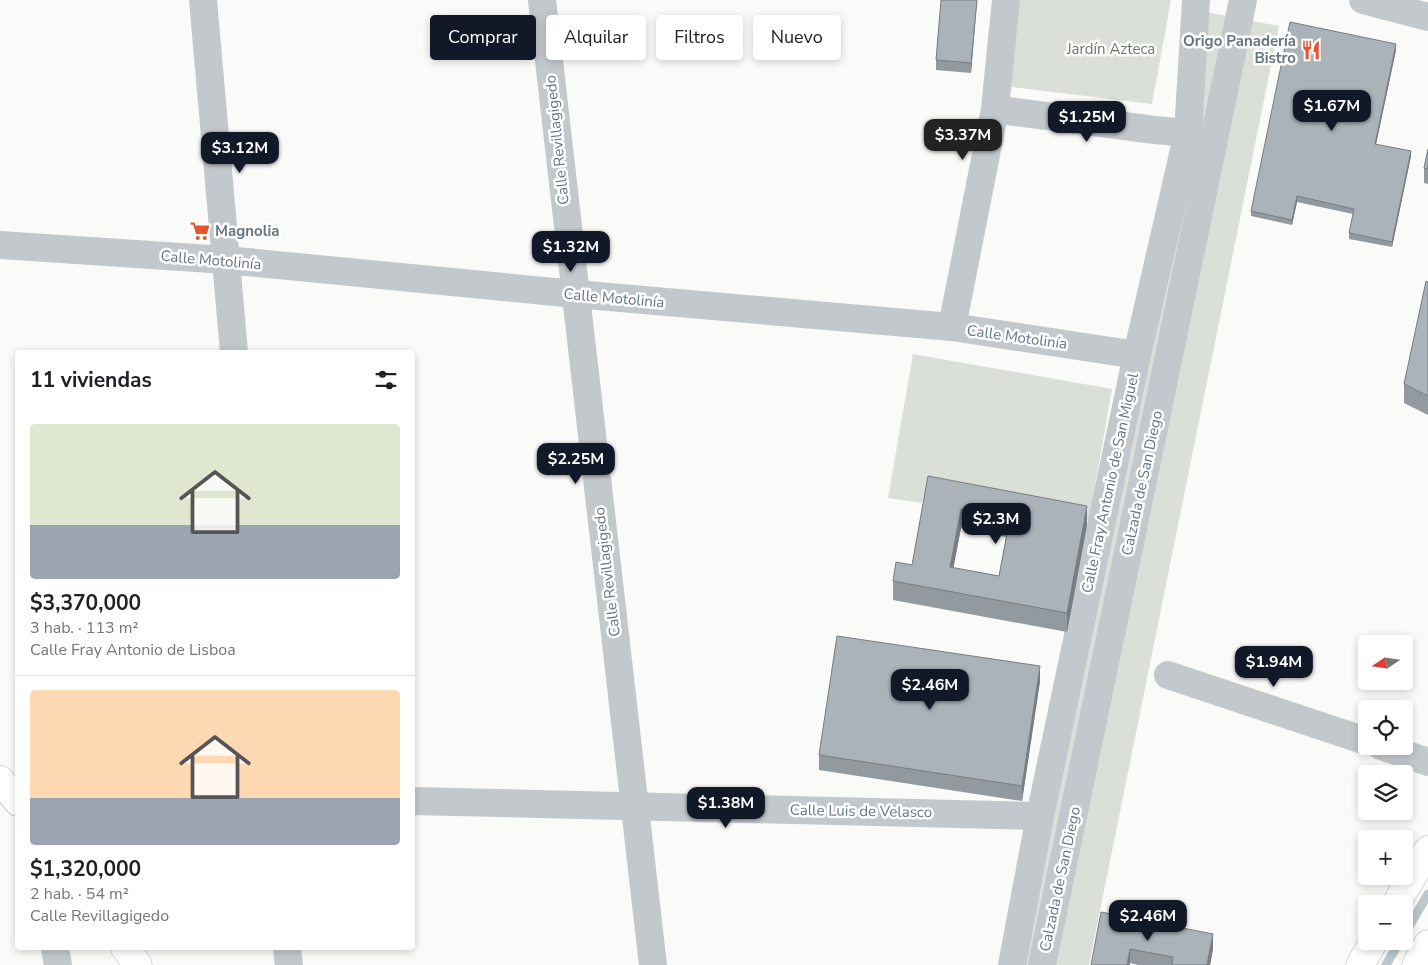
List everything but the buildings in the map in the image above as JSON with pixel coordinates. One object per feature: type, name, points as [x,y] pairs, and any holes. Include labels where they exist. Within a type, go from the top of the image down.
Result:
[{"type":"main road","points":[[1401,895],[1428,850]]},
{"type":"main road","points":[[1416,965],[1428,944]]},
{"type":"main road","points":[[127,950],[138,965]]},
{"type":"main road","points":[[1360,965],[1369,950]]},
{"type":"street","points":[[203,0],[234,350]]},
{"type":"street","name":"Calle Revillagigedo","points":[[542,0],[653,965]]},
{"type":"street","points":[[952,328],[995,108],[1006,0]]},
{"type":"street","name":"Calle Fray Antonio de San Miguel","points":[[1012,965],[1040,816],[1137,355],[1188,133],[1196,0]]},
{"type":"street","name":"Calzada de San Diego","points":[[1042,965],[1243,0]]},
{"type":"street","points":[[1363,0],[1428,17]]},
{"type":"street","points":[[995,108],[1188,133]]},
{"type":"street","name":"Calle Motolinía","points":[[0,245],[226,260],[952,328],[1137,355]]},
{"type":"street","points":[[1168,675],[1358,739]]},
{"type":"street","points":[[1407,755],[1428,762]]},
{"type":"street","name":"Calle Luis de Velasco","points":[[415,801],[1040,816]]},
{"type":"street","points":[[55,950],[58,965]]},
{"type":"street","points":[[287,950],[289,965]]},
{"type":"green space","name":"Jardín Azteca","points":[[1013,0],[1171,0],[1152,104],[1003,86]]},
{"type":"green space","points":[[1201,11],[1279,26],[1089,965],[1019,965]]},
{"type":"green space","points":[[913,354],[1112,389],[1089,520],[925,490],[922,503],[888,498]]},
{"type":"waterway","points":[[1413,920],[1428,894]]},
{"type":"waterway","points":[[1386,965],[1395,950]]},
{"type":"place","name":"Origo Panadería Bistro","points":[[1311,50]]},
{"type":"place","name":"Magnolia","points":[[200,231]]}]
